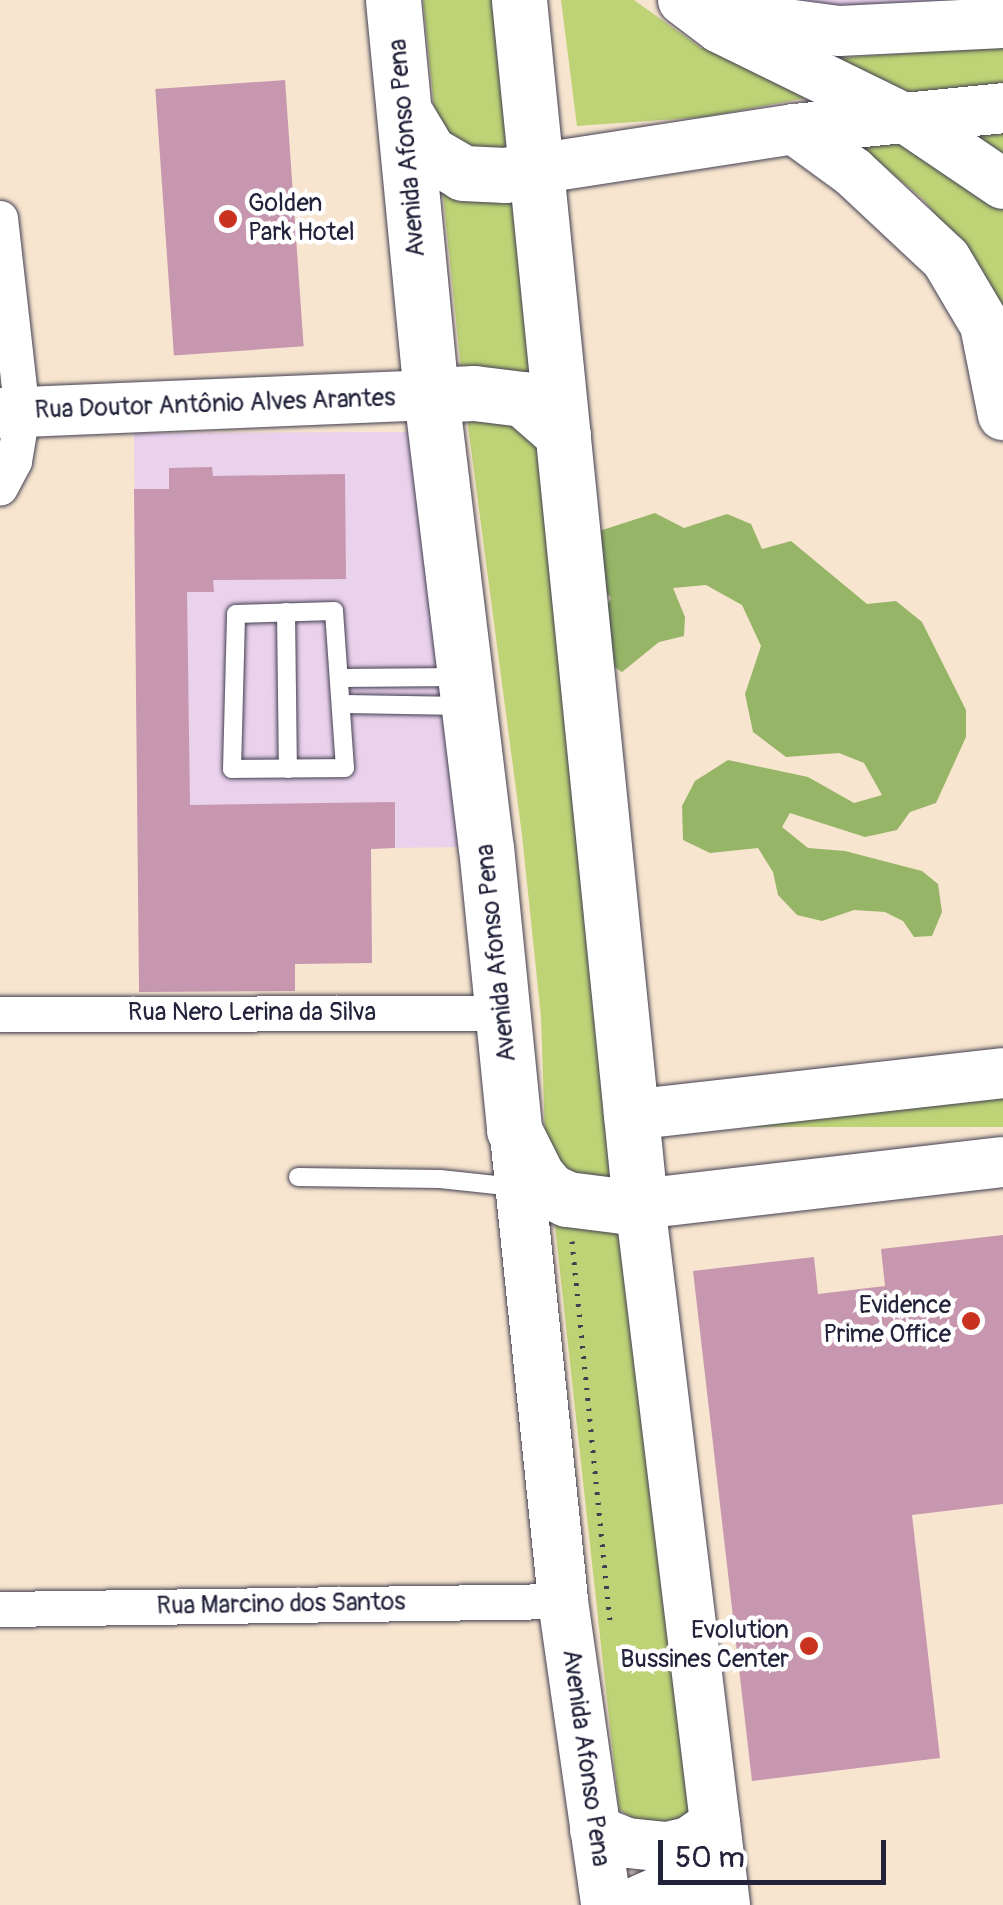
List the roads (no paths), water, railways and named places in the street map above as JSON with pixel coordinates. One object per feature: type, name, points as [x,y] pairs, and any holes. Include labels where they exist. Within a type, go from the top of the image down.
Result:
[{"type":"main road","name":"Avenida Afonso Pena","points":[[393,0],[431,395],[504,1012],[514,1130],[537,1176],[550,1191],[544,1193],[563,1601],[606,1905]]},
{"type":"main road","points":[[518,0],[629,1115],[726,1905]]},
{"type":"main road","points":[[683,0],[756,20],[838,31],[1003,23]]},
{"type":"main road","points":[[683,0],[720,28],[910,121],[1003,184]]},
{"type":"main road","points":[[405,113],[429,153],[464,173],[505,175],[794,129],[910,121],[1003,108]]},
{"type":"main road","points":[[794,129],[853,172],[946,258],[994,325],[1003,416]]},
{"type":"main road","points":[[431,395],[474,393],[523,399],[563,434]]},
{"type":"main road","name":"Rua Doutor Antônio Alves Arantes","points":[[11,413],[431,395]]},
{"type":"main road","points":[[629,1115],[1003,1073]]},
{"type":"main road","points":[[544,1193],[624,1206],[1003,1162]]},
{"type":"main road","points":[[595,1830],[643,1847],[668,1848],[689,1842],[715,1824]]},
{"type":"main road","points":[[629,1905],[662,1890],[683,1889],[718,1905]]},
{"type":"street","points":[[0,218],[14,460],[0,486]]},
{"type":"street","name":"Rua Nero Lerina da Silva","points":[[0,1014],[504,1012]]},
{"type":"street","name":"Rua Marcino dos Santos","points":[[0,1609],[563,1601]]},
{"type":"lane","points":[[334,611],[342,678],[345,768],[232,769],[236,614],[334,611]]},
{"type":"lane","points":[[286,612],[288,769]]},
{"type":"lane","points":[[342,678],[465,692]]},
{"type":"lane","points":[[344,704],[465,692]]},
{"type":"lane","points":[[298,1177],[440,1179],[544,1193]]},
{"type":"place","name":"Golden Park Hotel","points":[[228,219]]},
{"type":"place","name":"Evidence Prime Office","points":[[971,1321]]},
{"type":"place","name":"Evolution Bussines Center","points":[[809,1646]]}]
